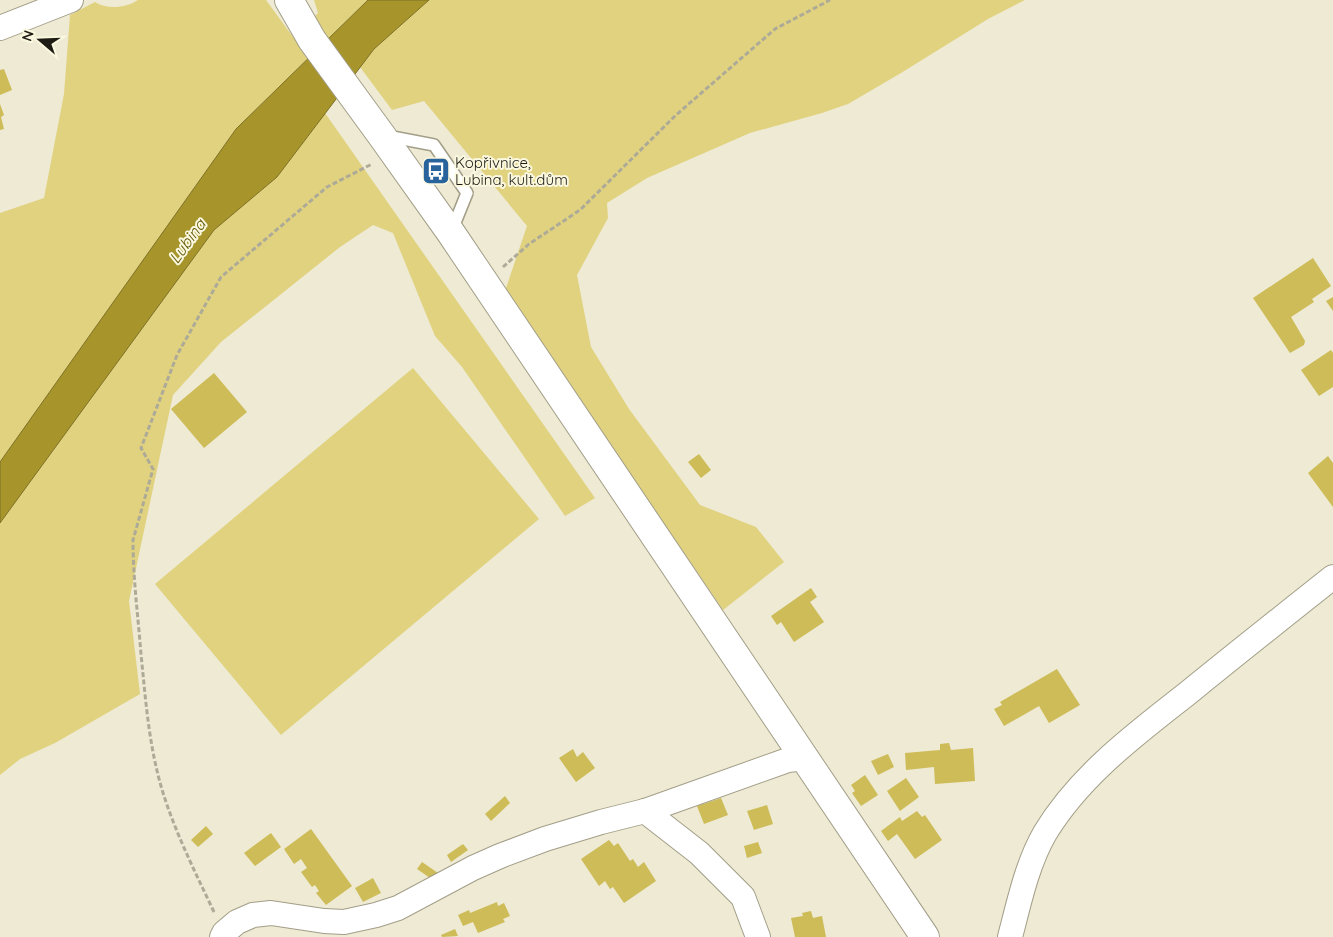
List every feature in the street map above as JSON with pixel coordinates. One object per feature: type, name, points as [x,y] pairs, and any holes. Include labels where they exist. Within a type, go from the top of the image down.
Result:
[{"type":"street","points":[[0,28],[72,0]]},
{"type":"street","points":[[289,0],[312,40],[451,233],[925,937]]},
{"type":"street","points":[[1010,937],[1036,850],[1053,821],[1071,797],[1116,750],[1333,577]]},
{"type":"street","points":[[223,935],[237,922],[253,915],[271,913],[344,922],[376,915],[398,908],[473,868],[545,839],[645,811],[788,760],[805,758]]},
{"type":"street","points":[[645,811],[700,853],[743,897],[758,937]]},
{"type":"lane","points":[[382,136],[434,145],[467,193],[451,233]]},
{"type":"path","points":[[484,284],[529,244],[580,210],[676,115],[776,29],[830,0]]},
{"type":"path","points":[[223,935],[179,837],[164,795],[149,739],[133,552],[134,540],[153,469],[141,448],[178,355],[221,277],[326,187],[374,162]]},
{"type":"shaded area","points":[[138,0],[266,0],[293,37],[318,13],[314,0],[368,0],[236,129],[0,462],[0,213],[44,198],[64,94],[70,15],[95,2],[100,5],[116,7],[128,5]]},
{"type":"shaded area","points":[[429,0],[1025,0],[988,19],[848,104],[750,133],[647,178],[607,203],[608,218],[577,275],[591,347],[629,409],[700,505],[756,527],[784,562],[723,610],[505,291],[527,226],[424,101],[392,110],[360,67],[374,49]]},
{"type":"shaded area","points":[[325,113],[595,498],[565,516],[462,367],[435,336],[393,233],[373,225],[340,247],[221,342],[173,395],[129,601],[140,694],[55,743],[20,759],[0,775],[0,523],[214,230],[277,177]]},
{"type":"shaded area","points":[[413,368],[539,519],[281,735],[155,584]]},
{"type":"water","name":"Lubina","points":[[368,0],[429,0],[374,49],[277,177],[214,230],[0,523],[0,462],[236,129]]},
{"type":"building","points":[[4,69],[12,90],[0,95],[0,70]]},
{"type":"building","points":[[0,104],[4,115],[1,117],[4,129],[0,130]]},
{"type":"building","points":[[1313,258],[1331,286],[1312,299],[1314,302],[1291,317],[1305,341],[1304,345],[1290,353],[1253,298]]},
{"type":"building","points":[[1333,297],[1333,311],[1326,301]]},
{"type":"building","points":[[1331,350],[1333,353],[1333,387],[1319,396],[1301,370]]},
{"type":"building","points":[[214,373],[247,412],[204,448],[171,409]]},
{"type":"building","points":[[699,454],[711,470],[701,478],[688,462]]},
{"type":"building","points":[[1328,456],[1333,463],[1333,507],[1308,473]]},
{"type":"building","points":[[811,588],[817,597],[810,602],[824,622],[794,642],[781,622],[777,625],[771,616]]},
{"type":"building","points":[[1057,669],[1080,705],[1049,723],[1039,706],[1004,726],[994,709],[1002,705],[1000,702]]},
{"type":"building","points":[[949,743],[951,750],[973,748],[975,781],[935,784],[934,767],[906,770],[905,753],[940,750],[940,744]]},
{"type":"building","points":[[573,749],[577,757],[583,752],[595,768],[576,782],[559,758]]},
{"type":"building","points":[[888,754],[894,767],[878,775],[871,761]]},
{"type":"building","points":[[865,775],[878,795],[861,806],[852,793],[855,791],[851,785]]},
{"type":"building","points":[[906,778],[919,797],[900,811],[887,791]]},
{"type":"building","points":[[505,796],[510,803],[491,821],[485,814]]},
{"type":"building","points":[[721,798],[728,815],[704,824],[697,806]]},
{"type":"building","points":[[767,805],[773,824],[754,830],[747,811]]},
{"type":"building","points":[[917,811],[922,817],[925,815],[942,840],[915,859],[897,834],[888,841],[881,831],[900,817],[902,821]]},
{"type":"building","points":[[206,826],[213,834],[198,847],[191,840]]},
{"type":"building","points":[[311,829],[352,886],[326,905],[316,893],[319,891],[315,885],[312,887],[301,872],[307,868],[301,859],[294,864],[284,849]]},
{"type":"building","points":[[271,833],[281,847],[255,866],[244,853]]},
{"type":"building","points":[[609,840],[614,846],[618,843],[630,861],[633,859],[638,867],[644,862],[656,881],[624,903],[613,887],[610,889],[605,881],[599,886],[581,859]]},
{"type":"building","points":[[758,842],[762,853],[747,858],[744,846]]},
{"type":"building","points":[[463,844],[468,850],[451,862],[447,855]]},
{"type":"building","points":[[422,862],[438,873],[433,880],[417,869]]},
{"type":"building","points":[[373,878],[381,893],[363,902],[355,888]]},
{"type":"building","points":[[497,902],[498,906],[504,903],[510,916],[503,919],[505,922],[478,933],[473,922],[463,926],[458,915],[469,910],[470,913]]},
{"type":"building","points":[[811,911],[813,918],[822,916],[826,937],[795,937],[791,918],[803,916],[802,913]]},
{"type":"building","points":[[455,929],[458,936],[442,937],[441,935]]},
{"type":"place","name":"Kopřivnice, Lubina, kult.dům","points":[[436,171]]}]
